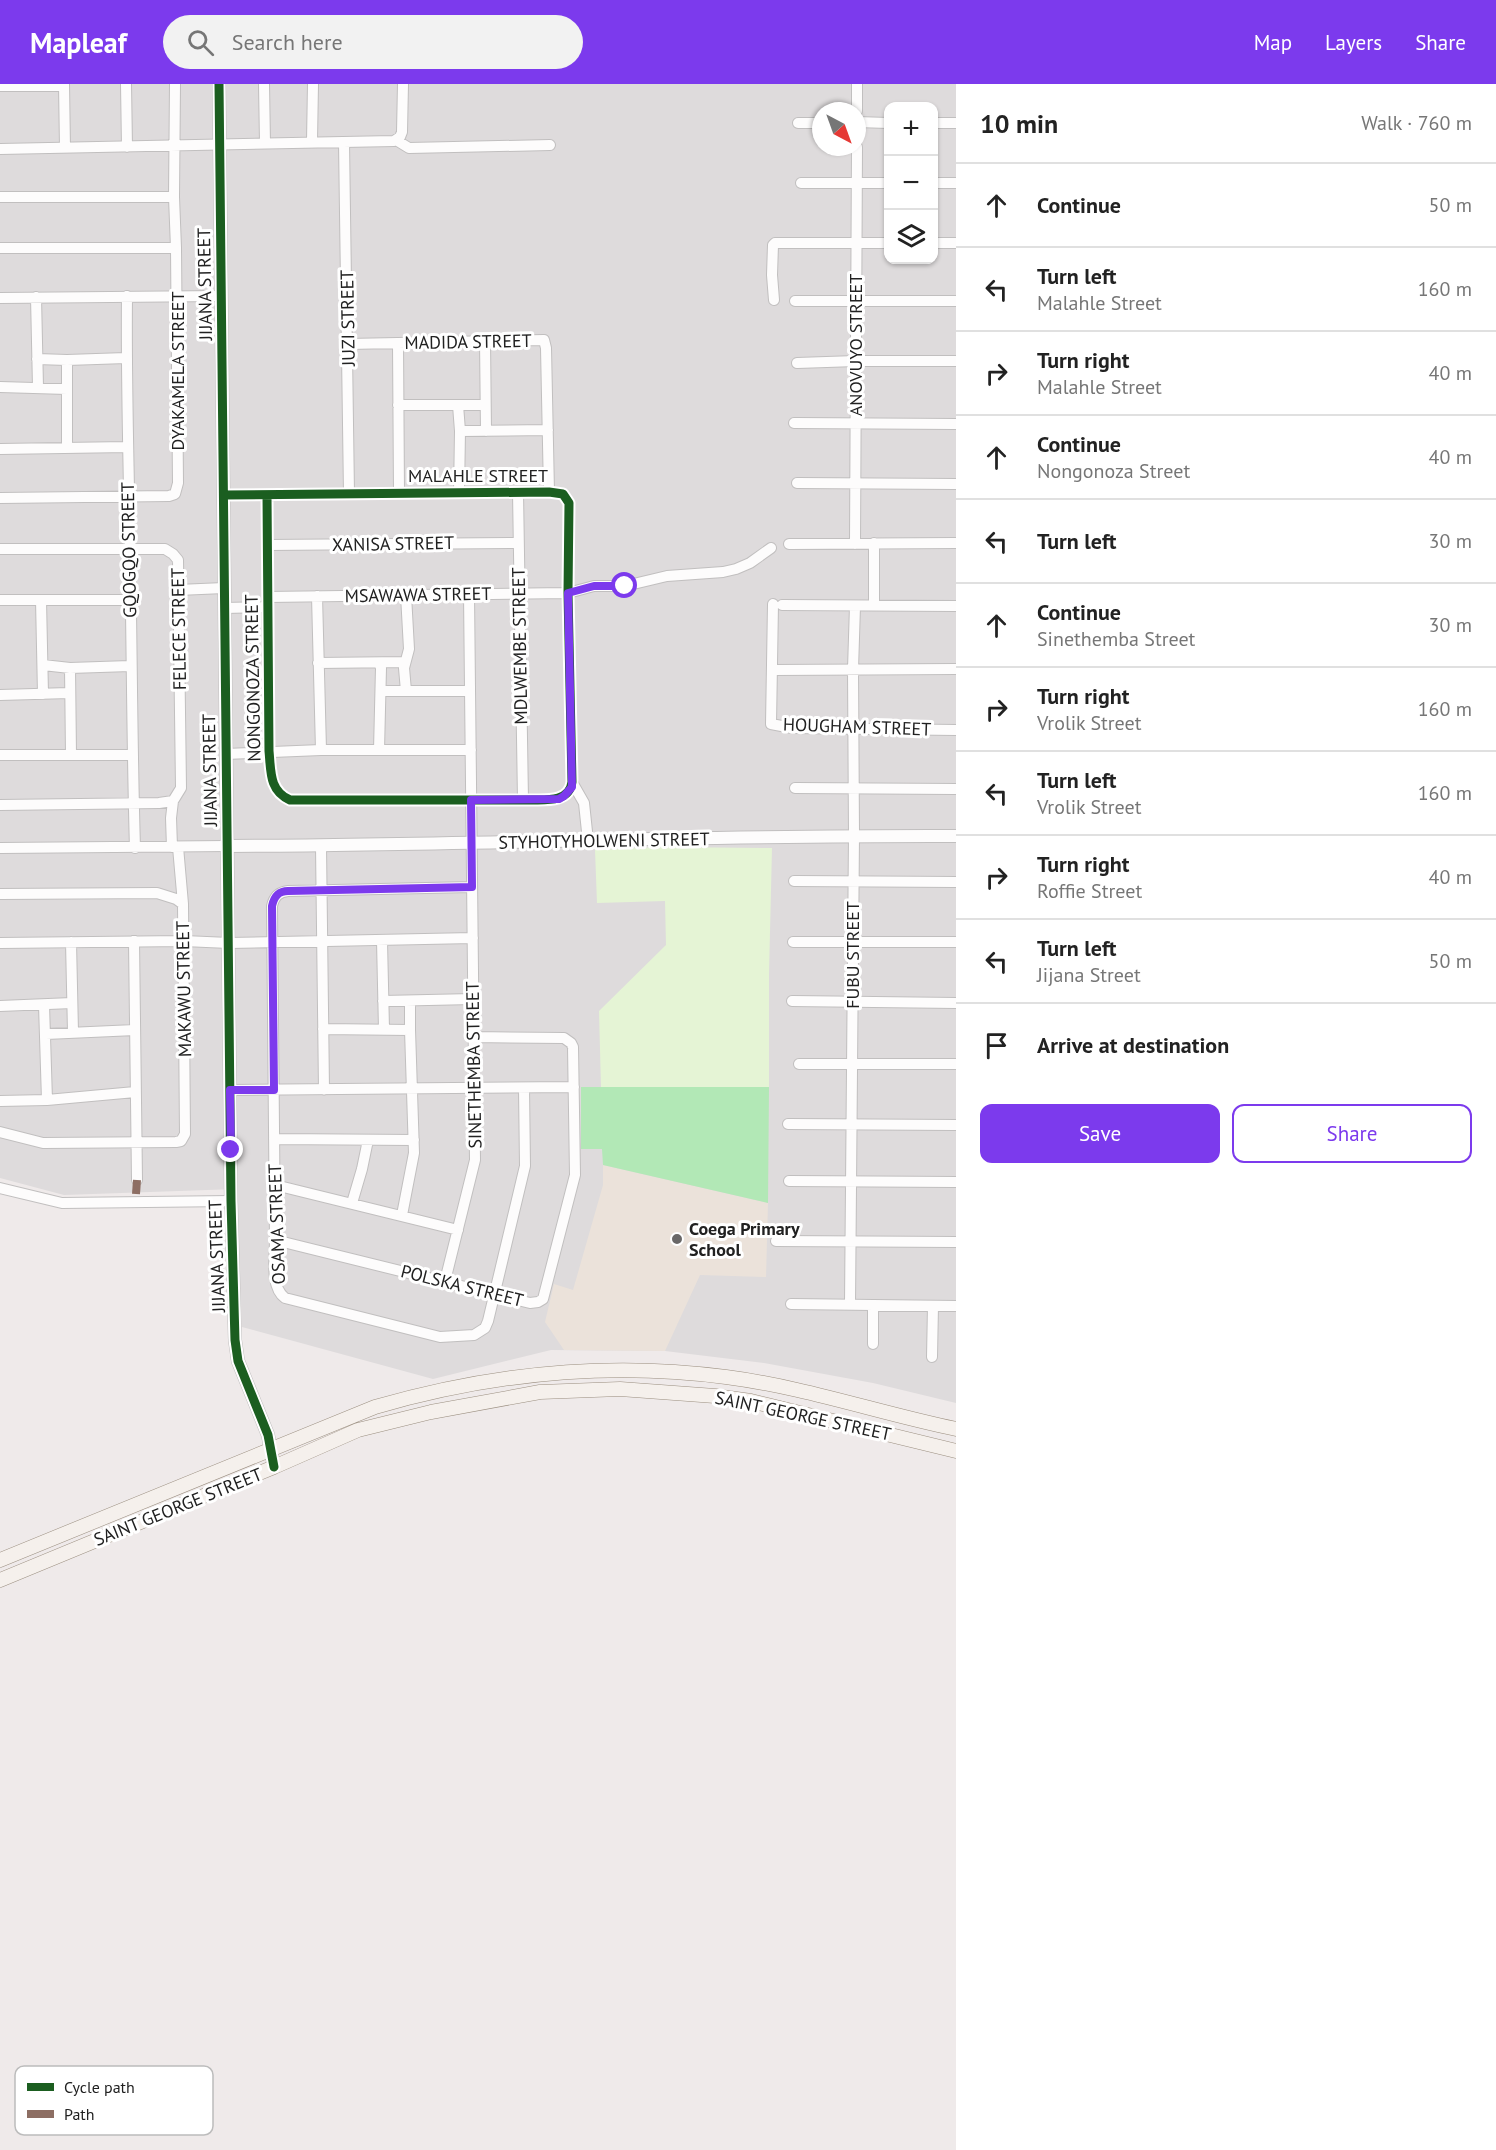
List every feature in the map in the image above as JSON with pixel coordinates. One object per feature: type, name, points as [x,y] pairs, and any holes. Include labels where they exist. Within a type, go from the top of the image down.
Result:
[{"type":"main road","name":"SAINT GEORGE STREET","points":[[0,1560],[344,1419],[412,1396],[509,1377],[598,1371],[666,1372],[727,1377],[787,1388],[956,1429]]},
{"type":"main road","name":"SAINT GEORGE STREET","points":[[0,1580],[290,1461],[358,1430],[393,1420],[540,1392],[591,1389],[675,1393],[751,1401],[956,1450]]},
{"type":"street","points":[[126,84],[127,147]]},
{"type":"street","name":"DYAKAMELA STREET","points":[[128,496],[169,496],[175,494],[178,483],[178,296],[174,196],[175,84]]},
{"type":"street","name":"JIJANA STREET","points":[[219,84],[231,1201],[236,1340],[238,1360],[268,1435],[276,1447]]},
{"type":"street","points":[[264,84],[265,143]]},
{"type":"street","points":[[312,141],[313,84]]},
{"type":"street","points":[[396,140],[401,135],[403,126],[403,84]]},
{"type":"street","points":[[857,84],[857,102]]},
{"type":"street","points":[[0,86],[64,85],[65,148]]},
{"type":"street","points":[[798,123],[812,123]]},
{"type":"street","points":[[866,123],[884,123]]},
{"type":"street","points":[[938,123],[956,123]]},
{"type":"street","points":[[0,149],[396,140],[409,148],[550,145]]},
{"type":"street","name":"JUZI STREET","points":[[344,142],[349,494]]},
{"type":"street","name":"ANOVUYO STREET","points":[[855,544],[857,156]]},
{"type":"street","points":[[801,183],[884,183]]},
{"type":"street","points":[[938,183],[956,183]]},
{"type":"street","points":[[0,197],[174,196]]},
{"type":"street","points":[[774,300],[773,245],[777,242],[884,243]]},
{"type":"street","points":[[938,243],[956,243]]},
{"type":"street","points":[[0,248],[176,248]]},
{"type":"street","name":"GQOGQO STREET","points":[[127,296],[131,755],[135,848]]},
{"type":"street","points":[[0,298],[221,296]]},
{"type":"street","points":[[36,297],[38,387]]},
{"type":"street","points":[[795,301],[956,301]]},
{"type":"street","name":"MADIDA STREET","points":[[348,344],[544,340],[549,492]]},
{"type":"street","points":[[485,341],[486,431]]},
{"type":"street","points":[[398,344],[399,493]]},
{"type":"street","points":[[38,359],[126,358]]},
{"type":"street","points":[[67,360],[67,448]]},
{"type":"street","points":[[797,363],[956,362]]},
{"type":"street","points":[[0,387],[67,389]]},
{"type":"street","points":[[399,405],[484,405]]},
{"type":"street","points":[[458,405],[459,493]]},
{"type":"street","points":[[794,423],[956,424]]},
{"type":"street","points":[[460,431],[548,430]]},
{"type":"street","points":[[0,449],[128,447]]},
{"type":"street","points":[[797,483],[956,484]]},
{"type":"street","name":"MALAHLE STREET","points":[[224,495],[518,492],[563,494],[569,503],[568,593],[572,782]]},
{"type":"street","name":"MDLWEMBE STREET","points":[[518,492],[522,800]]},
{"type":"street","name":"NONGONOZA STREET","points":[[267,495],[269,751],[272,783],[282,796],[290,800],[522,800]]},
{"type":"street","points":[[0,498],[128,496]]},
{"type":"street","name":"XANISA STREET","points":[[267,545],[518,543]]},
{"type":"street","points":[[874,543],[874,606]]},
{"type":"street","points":[[789,544],[956,543]]},
{"type":"street","name":"MSAWAWA STREET","points":[[225,608],[317,596],[568,593],[594,586],[625,586],[666,576],[723,572],[750,563],[771,548]]},
{"type":"street","name":"FELECE STREET","points":[[0,549],[165,549],[174,554],[178,560],[181,788],[173,801],[171,818],[183,904]]},
{"type":"street","points":[[178,590],[224,588]]},
{"type":"street","name":"SINETHEMBA STREET","points":[[445,1281],[475,1160],[469,594]]},
{"type":"street","points":[[406,595],[409,649],[405,662],[406,691]]},
{"type":"street","points":[[317,596],[321,750]]},
{"type":"street","points":[[0,600],[131,600]]},
{"type":"street","points":[[41,600],[43,694]]},
{"type":"street","name":"HOUGHAM STREET","points":[[855,606],[778,604],[771,724],[792,728],[956,730]]},
{"type":"street","points":[[855,606],[956,606]]},
{"type":"street","name":"FUBU STREET","points":[[850,1304],[855,606]]},
{"type":"street","points":[[318,663],[405,662]]},
{"type":"street","points":[[379,750],[380,663]]},
{"type":"street","points":[[43,665],[70,668],[130,666]]},
{"type":"street","points":[[70,668],[71,755]]},
{"type":"street","points":[[773,670],[956,669]]},
{"type":"street","points":[[381,691],[470,691]]},
{"type":"street","points":[[0,694],[69,693]]},
{"type":"street","points":[[226,754],[321,750],[471,750]]},
{"type":"street","points":[[0,755],[131,755]]},
{"type":"street","points":[[522,800],[559,799],[568,792],[572,782]]},
{"type":"street","points":[[572,782],[584,803],[588,842]]},
{"type":"street","points":[[795,788],[956,789]]},
{"type":"street","points":[[0,805],[159,804],[173,801]]},
{"type":"street","name":"STYHOTYHOLWENI STREET","points":[[0,848],[471,844],[854,835],[956,836]]},
{"type":"street","points":[[321,846],[324,1090]]},
{"type":"street","points":[[794,881],[956,882]]},
{"type":"street","points":[[323,890],[472,887]]},
{"type":"street","name":"OSAMA STREET","points":[[323,890],[282,891],[277,895],[272,906],[274,1240],[276,1285],[282,1296],[348,1315],[440,1337],[474,1335],[485,1328],[525,1166],[524,1088]]},
{"type":"street","name":"MAKAWU STREET","points":[[0,894],[157,893],[176,898],[183,904],[186,1134],[181,1141],[176,1142],[135,1143]]},
{"type":"street","points":[[0,943],[184,941],[229,943],[473,938]]},
{"type":"street","points":[[382,940],[384,1029]]},
{"type":"street","points":[[134,941],[136,1180]]},
{"type":"street","points":[[72,942],[73,1032]]},
{"type":"street","points":[[793,942],[956,942]]},
{"type":"street","points":[[384,1001],[473,999]]},
{"type":"street","points":[[402,1215],[414,1153],[410,1001]]},
{"type":"street","points":[[792,1001],[956,1003]]},
{"type":"street","points":[[0,1006],[72,1003]]},
{"type":"street","points":[[44,1005],[47,1100]]},
{"type":"street","points":[[323,1029],[410,1030]]},
{"type":"street","points":[[46,1034],[135,1030]]},
{"type":"street","name":"POLSKA STREET","points":[[274,1240],[530,1303],[538,1302],[544,1296],[575,1175],[572,1042],[564,1038],[473,1037]]},
{"type":"street","points":[[799,1064],[956,1064]]},
{"type":"street","points":[[230,1090],[574,1087]]},
{"type":"street","points":[[0,1101],[47,1100],[135,1092]]},
{"type":"street","points":[[788,1124],[956,1125]]},
{"type":"street","points":[[0,1132],[43,1143],[135,1143]]},
{"type":"street","points":[[274,1140],[414,1140]]},
{"type":"street","points":[[352,1203],[368,1140]]},
{"type":"street","points":[[789,1181],[956,1182]]},
{"type":"street","points":[[275,1185],[458,1230]]},
{"type":"street","points":[[0,1188],[62,1203],[231,1201]]},
{"type":"street","points":[[776,1241],[956,1242]]},
{"type":"street","points":[[790,1304],[956,1306]]},
{"type":"street","points":[[873,1305],[873,1344]]},
{"type":"street","points":[[932,1357],[933,1306]]},
{"type":"street","points":[[276,1447],[290,1461]]},
{"type":"street","points":[[274,1467],[276,1447]]},
{"type":"shaded area","points":[[0,84],[956,84],[956,1403],[873,1383],[764,1363],[665,1351],[551,1350],[433,1379],[242,1327],[236,1189],[64,1195],[0,1178]]},
{"type":"shaded area","name":"Coega Primary School","points":[[603,1165],[768,1203],[766,1277],[700,1275],[665,1351],[564,1350],[545,1322],[554,1284],[573,1290],[603,1185]]},
{"type":"green space","points":[[663,847],[772,848],[769,1087],[601,1087],[599,1011],[666,945],[665,901],[597,903],[595,850]]},
{"type":"green space","points":[[581,1087],[769,1087],[768,1203],[603,1165],[602,1149],[581,1149]]},
{"type":"marked path","points":[[136,1194],[137,1180]]},
{"type":"cycle path","points":[[219,84],[231,1201],[235,1340],[238,1361],[268,1435],[274,1467]]},
{"type":"cycle path","points":[[224,495],[549,492],[563,494],[569,503],[568,593],[572,782],[570,789],[560,798],[545,800],[290,800],[283,796],[272,780],[269,751],[267,495]]},
{"type":"place","name":"Coega Primary School","points":[[677,1239]]},
{"type":"route","points":[[231,1150],[230,1090],[274,1090],[272,906],[274,899],[282,891],[472,887],[471,800],[559,799],[572,787],[568,593],[594,586],[625,586]]}]
